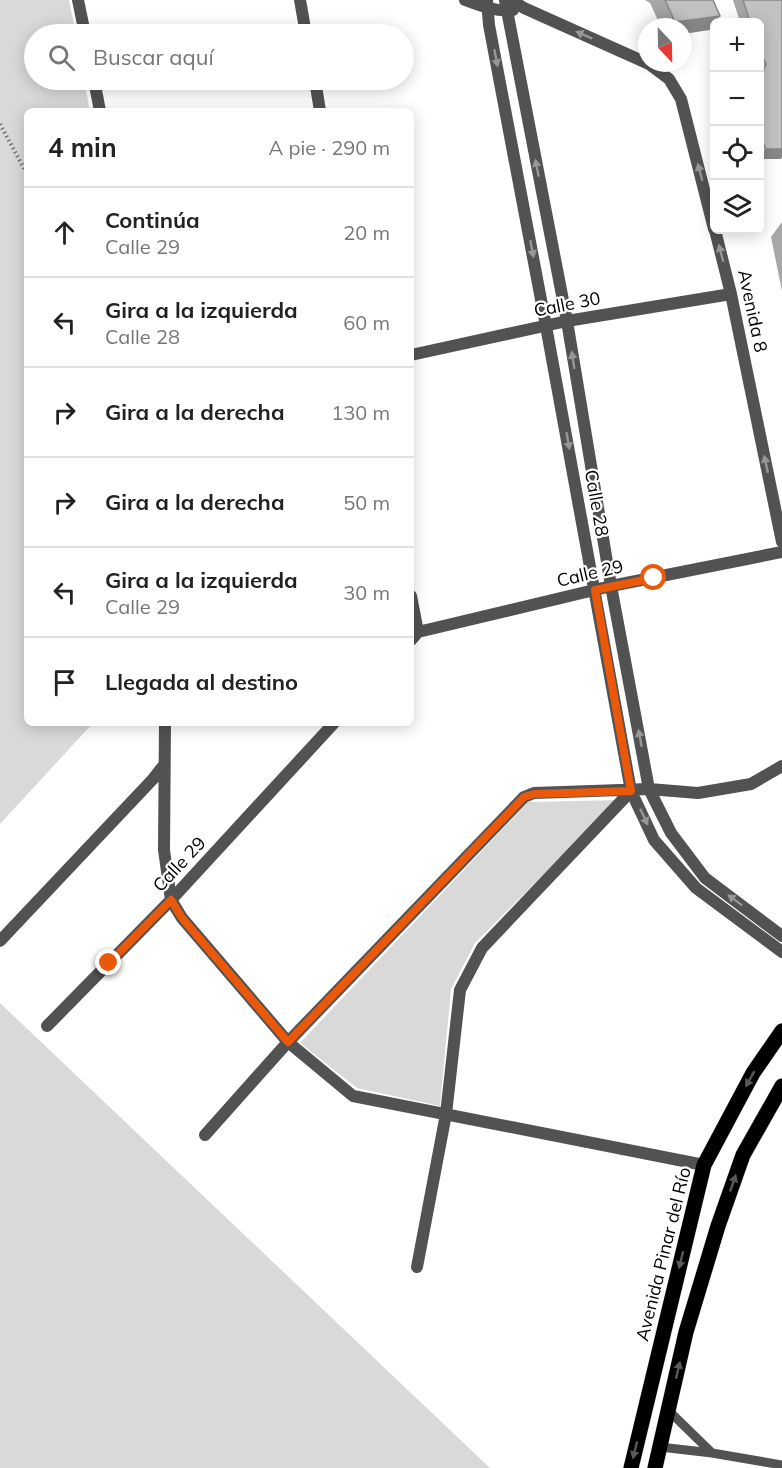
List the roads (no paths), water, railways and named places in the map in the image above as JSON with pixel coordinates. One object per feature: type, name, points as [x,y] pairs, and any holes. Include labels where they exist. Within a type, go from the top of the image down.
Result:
[{"type":"main road","name":"Avenida Pinar del Río","points":[[631,1468],[704,1165],[753,1073],[782,1031]]},
{"type":"main road","points":[[655,1468],[686,1332],[718,1226],[742,1155],[782,1086]]},
{"type":"street","points":[[78,0],[83,24]]},
{"type":"street","points":[[300,0],[304,24]]},
{"type":"street","name":"Avenida 8","points":[[465,0],[487,4],[508,4],[524,8],[649,64],[669,79],[681,99],[710,210]]},
{"type":"street","name":"Calle 28","points":[[487,4],[631,791],[654,840],[696,888],[782,952]]},
{"type":"street","name":"Calle 28","points":[[508,4],[567,321],[611,586],[649,789],[671,833],[705,878],[782,936]]},
{"type":"street","points":[[96,90],[99,108]]},
{"type":"street","points":[[317,90],[320,108]]},
{"type":"street","name":"Avenida 8","points":[[716,234],[779,514],[782,542]]},
{"type":"street","name":"Calle 30","points":[[414,355],[567,321],[731,294]]},
{"type":"street","name":"Calle 29","points":[[415,636],[611,586],[782,552]]},
{"type":"street","points":[[165,726],[164,850],[171,900],[182,918],[288,1042],[353,1096],[704,1165]]},
{"type":"street","name":"Calle 29","points":[[47,1026],[171,900],[331,726]]},
{"type":"street","points":[[0,941],[164,765]]},
{"type":"street","points":[[205,1135],[288,1042],[524,797],[534,794],[649,789],[698,793],[751,784],[782,766]]},
{"type":"street","points":[[417,1267],[446,1114],[460,990],[482,948],[631,791]]},
{"type":"lane","points":[[668,1410],[712,1453]]},
{"type":"lane","points":[[660,1447],[782,1465]]}]
